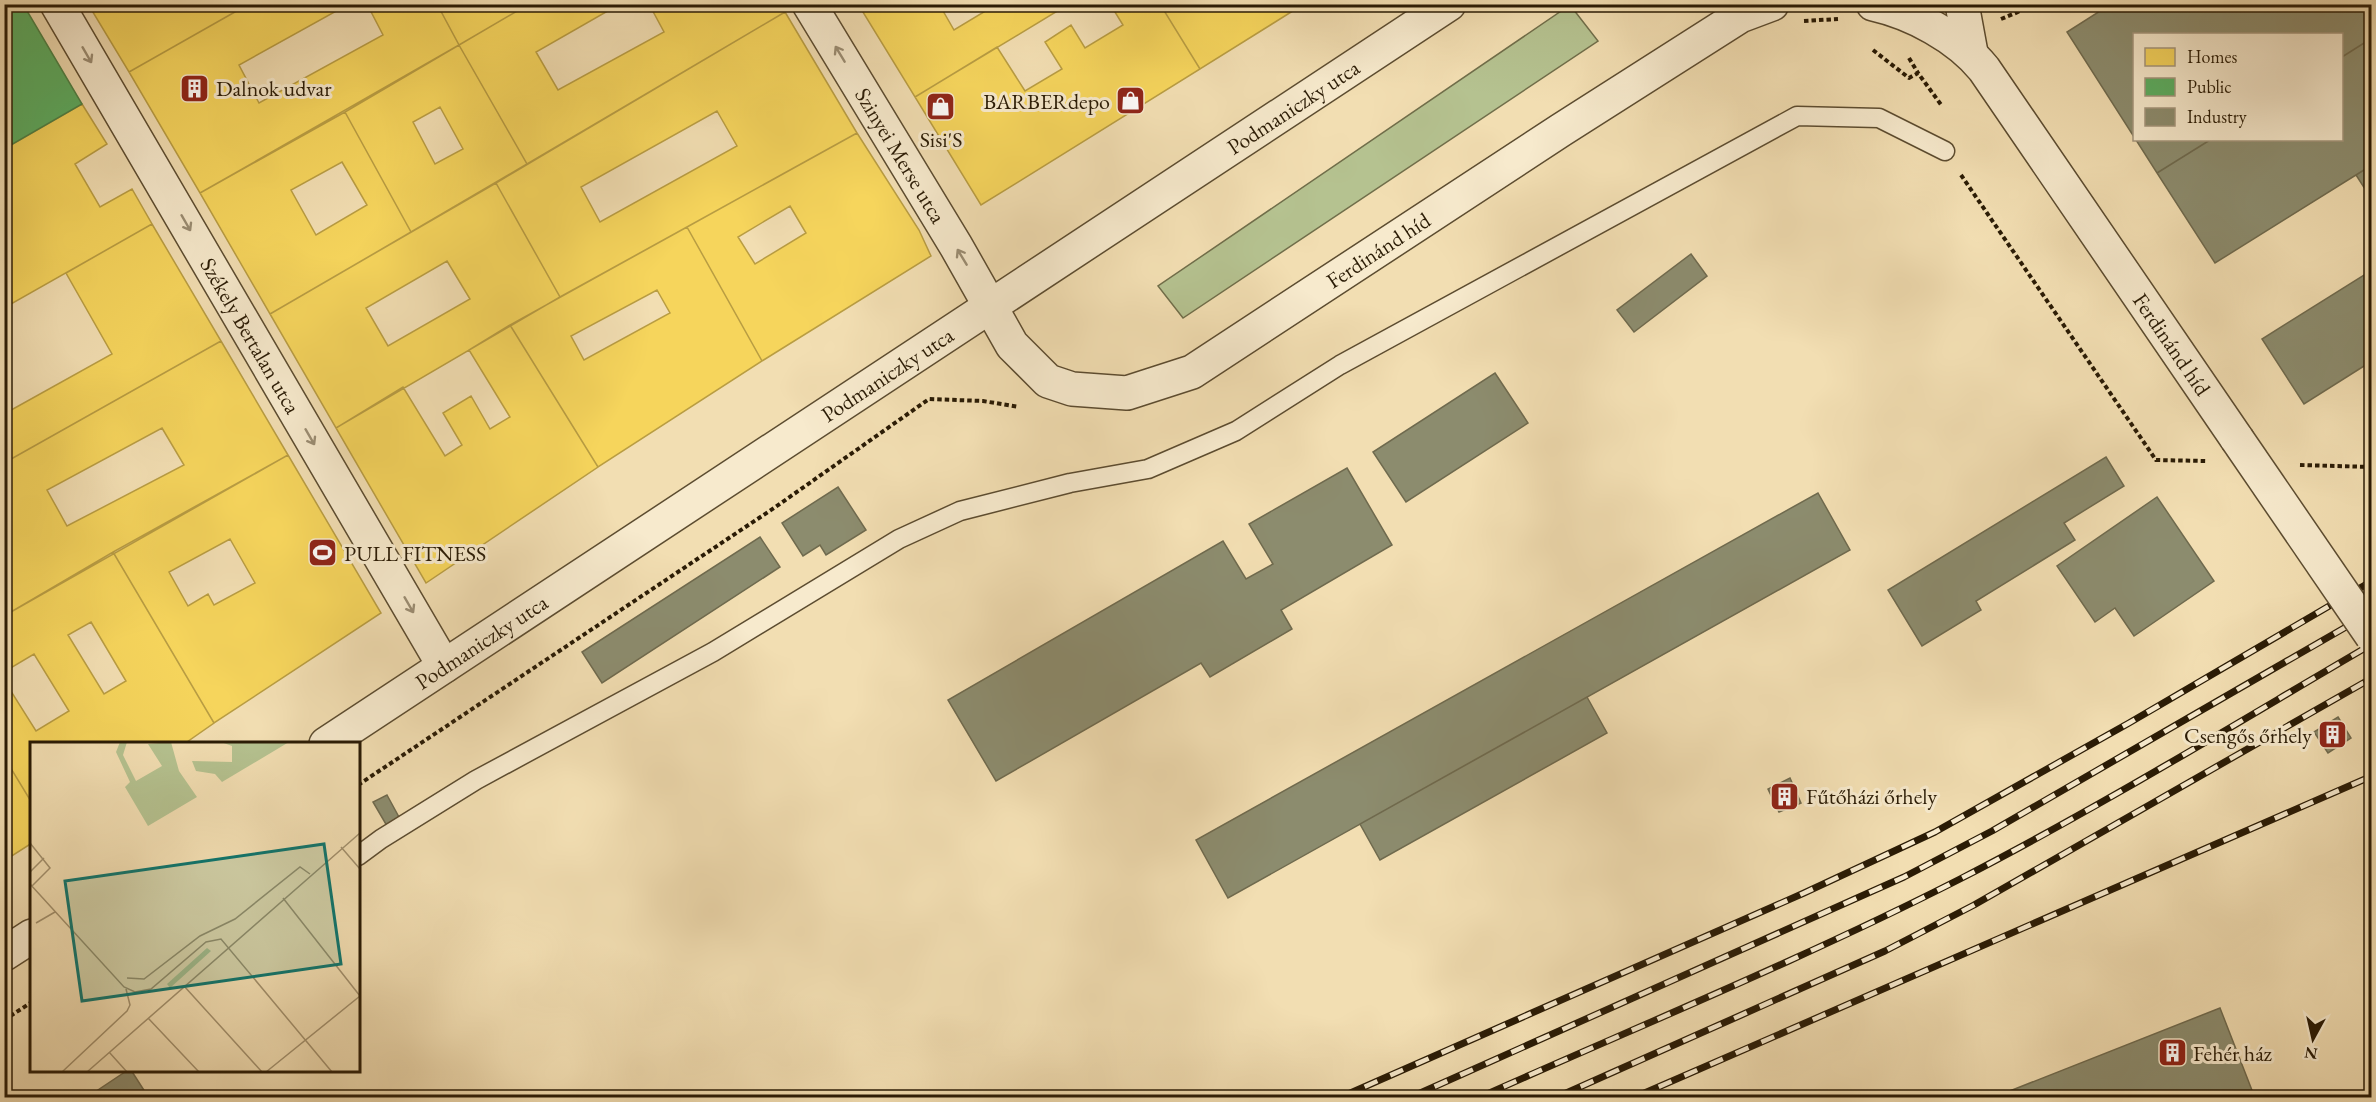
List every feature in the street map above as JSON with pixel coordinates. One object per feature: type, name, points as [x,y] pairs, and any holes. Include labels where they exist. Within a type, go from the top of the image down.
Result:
[{"type":"street","name":"Székely Bertalan utca","points":[[57,4],[444,666]]},
{"type":"street","name":"Szinyei Merse utca","points":[[809,4],[992,308]]},
{"type":"street","name":"Ferdinánd híd","points":[[992,308],[1012,345],[1048,381],[1072,389],[1127,393],[1192,372],[1700,41],[1740,16],[1772,4]]},
{"type":"street","name":"Ferdinánd híd","points":[[1873,4],[1891,8],[1934,28],[1978,61],[2372,636]]},
{"type":"street","name":"Ferdinánd híd","points":[[1962,4],[1978,61]]},
{"type":"street","name":"Podmaniczky utca","points":[[329,742],[992,308],[1447,5]]},
{"type":"street","points":[[4,954],[30,937]]},
{"type":"lane","points":[[360,855],[476,780],[713,652],[898,539],[960,511],[1070,483],[1148,469],[1236,431],[1340,365],[1797,116],[1879,118],[1945,151]]},
{"type":"path","points":[[2005,27],[2001,19],[2018,12],[2016,4]]},
{"type":"path","points":[[1873,50],[1909,78],[1918,74],[1942,106]]},
{"type":"path","points":[[1945,151],[2156,460],[2216,462]]},
{"type":"path","points":[[2288,464],[2372,467]]},
{"type":"path","points":[[4,1020],[30,1003]]},
{"type":"green space","points":[[1570,5],[1598,41],[1183,318],[1158,286]]},
{"type":"building: Homes","points":[[88,4],[249,4],[129,72]]},
{"type":"building: Homes","name":"Dalnok udvar","points":[[249,4],[349,4],[239,65],[259,103],[383,35],[367,4],[437,4],[459,45],[200,193],[129,72]]},
{"type":"building: Homes","points":[[437,4],[529,4],[459,45]]},
{"type":"building: Homes","points":[[529,4],[620,4],[536,52],[558,90],[664,32],[649,4],[780,4],[785,12],[527,164],[459,45]]},
{"type":"building: Homes","points":[[858,4],[939,4],[954,30],[997,4],[1069,4],[915,97]]},
{"type":"building: Homes","points":[[1110,4],[1160,4],[1200,69],[981,205],[915,97],[997,47],[1025,91],[1062,69],[1045,42],[1071,25],[1085,48],[1123,25]]},
{"type":"building: Homes","points":[[1170,4],[1304,4],[1200,69],[1163,9]]},
{"type":"building: Homes","points":[[785,12],[857,133],[560,297],[496,183]],"holes":[[[717,111],[737,146],[600,222],[581,187]]]},
{"type":"building: Homes","points":[[459,45],[527,164],[411,232],[345,112]],"holes":[[[440,107],[463,149],[435,164],[413,122]]]},
{"type":"building: Homes","points":[[82,104],[107,144],[75,164],[100,207],[132,189],[152,224],[4,308],[4,149]]},
{"type":"building: Homes","points":[[345,112],[411,232],[270,314],[200,193]],"holes":[[[342,162],[367,205],[316,235],[291,190]]]},
{"type":"building: Homes","points":[[857,133],[919,230],[931,256],[762,361],[687,227]],"holes":[[[790,206],[806,233],[755,264],[738,237]]]},
{"type":"building: Homes","points":[[496,183],[560,297],[336,428],[270,314]],"holes":[[[447,261],[470,299],[388,346],[366,308]]]},
{"type":"building: Homes","points":[[152,224],[221,341],[4,463],[4,414],[112,354],[66,273]]},
{"type":"building: Homes","points":[[687,227],[762,361],[598,467],[510,325]],"holes":[[[657,290],[670,313],[584,360],[571,336]]]},
{"type":"building: Homes","points":[[510,325],[598,467],[426,583],[336,428],[403,387],[445,456],[462,445],[443,413],[471,396],[490,429],[510,417],[469,350]]},
{"type":"building: Homes","points":[[221,341],[288,455],[4,616],[4,463]],"holes":[[[162,428],[184,465],[67,526],[47,490]]]},
{"type":"building: Homes","points":[[288,455],[381,613],[214,723],[113,552]],"holes":[[[230,539],[255,583],[214,605],[208,594],[188,606],[169,572]]]},
{"type":"building: Homes","points":[[113,552],[214,723],[187,742],[30,742],[30,800],[4,757],[4,680],[36,731],[69,711],[34,654],[4,672],[4,616]],"holes":[[[91,622],[126,681],[104,694],[68,635]]]},
{"type":"building: Homes","points":[[4,757],[30,800],[30,844],[4,861]]},
{"type":"building: Public","points":[[4,4],[23,4],[82,104],[4,149]]},
{"type":"building: Industry","points":[[2111,4],[2372,4],[2372,38],[2343,56],[2343,33],[2133,33],[2133,135],[2067,32]]},
{"type":"building: Industry","points":[[2372,38],[2372,165],[2215,263],[2157,173],[2208,141],[2343,141],[2343,56]]},
{"type":"building: Industry","points":[[2137,141],[2208,141],[2157,173]]},
{"type":"building: Industry","points":[[2372,165],[2372,200],[2356,175]]},
{"type":"building: Industry","points":[[1691,254],[1707,276],[1634,332],[1617,310]]},
{"type":"building: Industry","points":[[2372,270],[2372,361],[2304,404],[2262,339]]},
{"type":"building: Industry","points":[[1495,373],[1528,423],[1406,502],[1373,452]]},
{"type":"building: Industry","points":[[2106,457],[2124,486],[2064,523],[2075,540],[1976,601],[1981,610],[1922,646],[1888,590]]},
{"type":"building: Industry","points":[[1347,468],[1392,545],[1281,610],[1292,629],[1210,677],[1201,663],[996,781],[948,700],[1223,541],[1246,579],[1273,564],[1249,524]]},
{"type":"building: Industry","points":[[838,487],[866,530],[826,555],[820,545],[803,556],[782,523]]},
{"type":"building: Industry","points":[[1818,493],[1850,550],[1228,898],[1196,840]]},
{"type":"building: Industry","points":[[2157,497],[2214,581],[2134,636],[2115,608],[2095,622],[2057,566]]},
{"type":"building: Industry","points":[[760,537],[780,567],[602,683],[582,652]]},
{"type":"building: Industry","points":[[1587,697],[1607,733],[1380,860],[1360,824]]},
{"type":"building: Industry","name":"Csengős őrhely","points":[[2338,717],[2351,738],[2328,753],[2314,732]]},
{"type":"building: Industry","name":"Fűtőházi őrhely","points":[[1790,778],[1801,803],[1779,812],[1768,789]]},
{"type":"building: Industry","points":[[387,795],[400,819],[387,826],[373,802]]},
{"type":"building: Industry","name":"Fehér ház","points":[[2220,1008],[2255,1098],[1992,1098]]},
{"type":"building: Industry","points":[[125,1072],[132,1072],[149,1098],[86,1098]]},
{"type":"railway","points":[[1339,1098],[1804,893],[1935,832],[2129,723],[2372,581]]},
{"type":"railway","points":[[1409,1098],[1904,877],[1992,831],[2372,612]]},
{"type":"railway","points":[[1478,1098],[1841,937],[1960,879],[2116,794],[2372,644]]},
{"type":"railway","points":[[1555,1098],[1885,951],[1974,905],[2372,678]]},
{"type":"railway","points":[[1633,1098],[2372,776]]},
{"type":"place","name":"Dalnok udvar","points":[[195,88]]},
{"type":"place","name":"BARBERdepo","points":[[1131,101]]},
{"type":"place","name":"Sisi'S","points":[[941,107]]},
{"type":"place","name":"PULL FITNESS","points":[[323,553]]},
{"type":"place","name":"Csengős őrhely","points":[[2333,735]]},
{"type":"place","name":"Fűtőházi őrhely","points":[[1785,796]]},
{"type":"place","name":"Fehér ház","points":[[2172,1053]]}]
